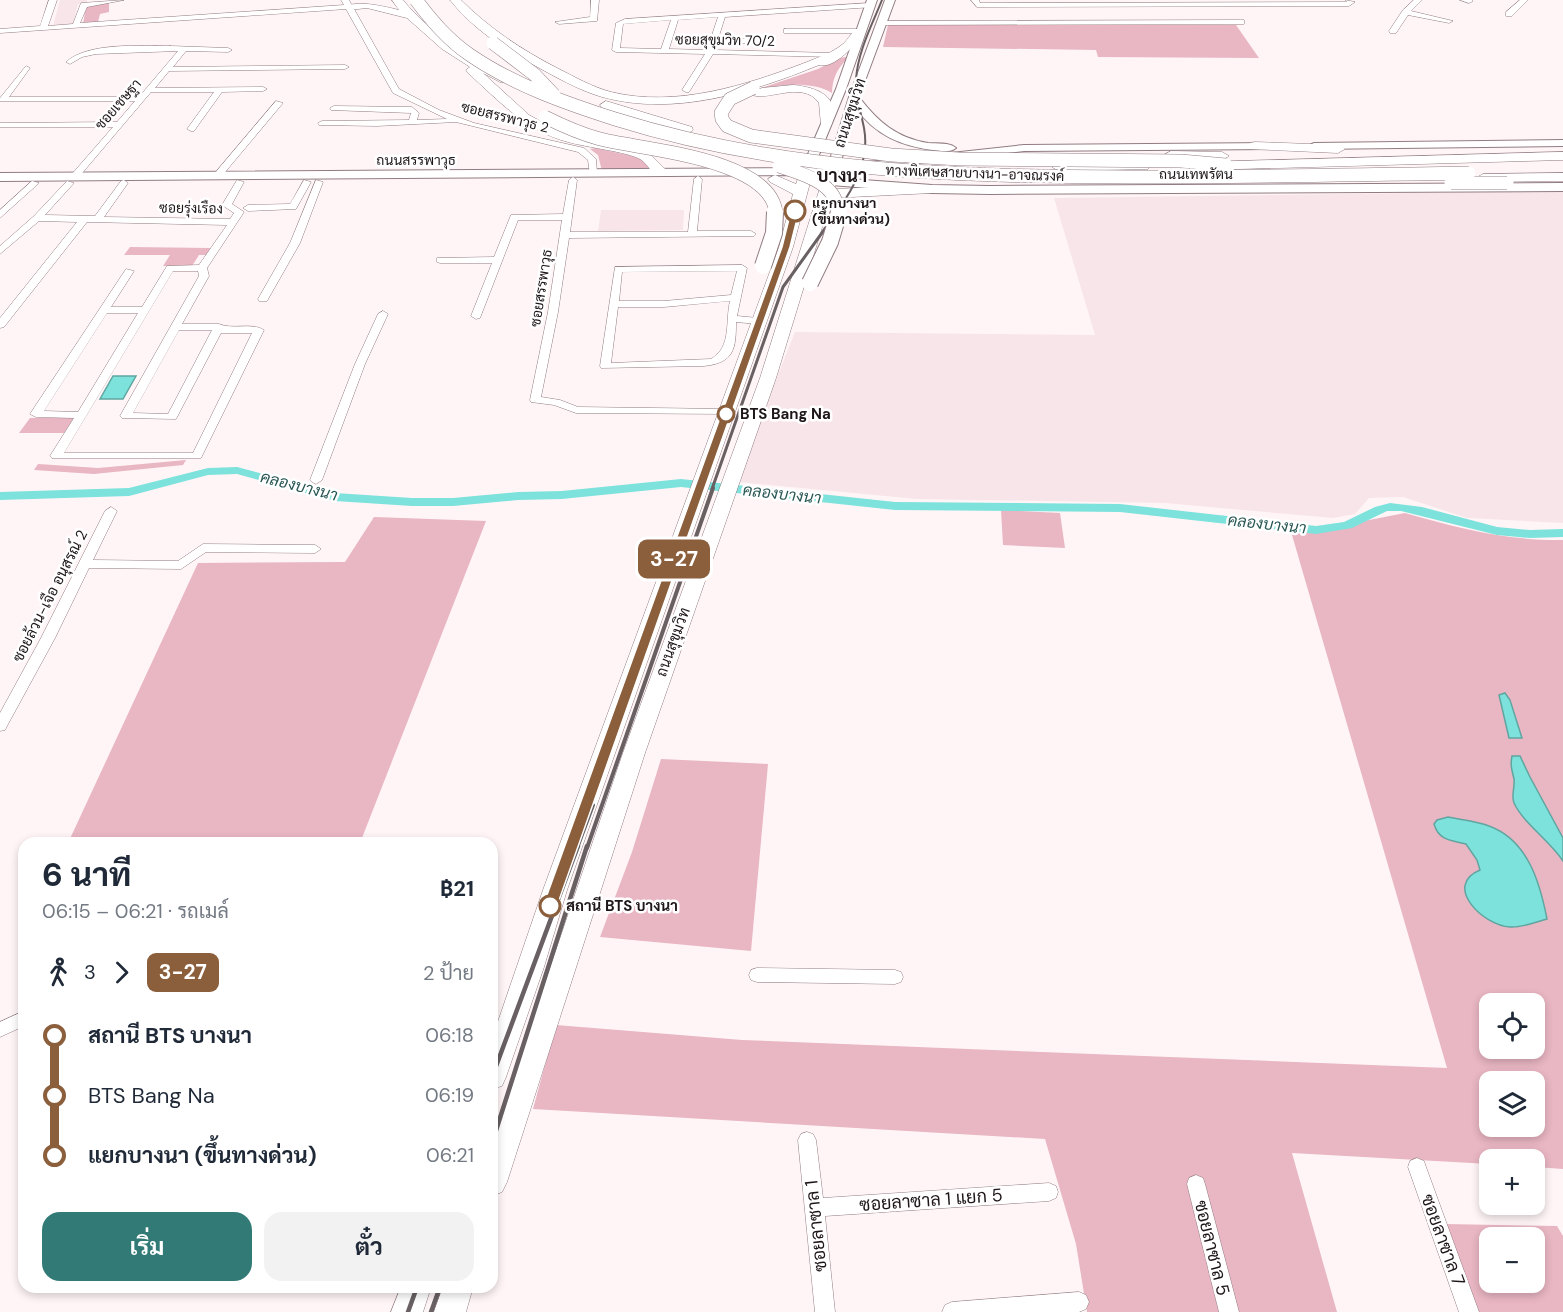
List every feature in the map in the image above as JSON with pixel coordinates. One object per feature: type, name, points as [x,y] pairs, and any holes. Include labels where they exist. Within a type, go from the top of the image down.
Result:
[{"type":"highway","points":[[397,0],[431,35],[545,117],[598,138],[728,167],[758,182],[767,190],[772,199],[776,218],[760,282],[759,318]]},
{"type":"highway","name":"ทางพิเศษสายบางนา-อาจณรงค์","points":[[416,0],[444,35],[463,51],[492,70],[524,86],[638,127],[786,158],[880,170],[1000,177],[1266,177],[1466,170]]},
{"type":"highway","name":"ทางพิเศษสายบางนา-อาจณรงค์","points":[[429,0],[476,47],[506,67],[538,82],[574,97],[655,124],[788,152],[870,162],[1004,170],[1466,170]]},
{"type":"highway","points":[[441,0],[535,75],[563,106],[580,119],[599,128],[626,136],[796,171],[823,184],[835,193],[841,210],[838,227],[782,335]]},
{"type":"highway","points":[[441,0],[452,15],[485,45],[513,63],[609,107],[681,135]]},
{"type":"highway","points":[[454,0],[484,28],[519,52],[600,92],[622,98],[664,101],[701,97],[786,73],[834,55]]},
{"type":"highway","points":[[347,4],[365,3],[412,16]]},
{"type":"highway","points":[[860,30],[849,45],[805,72],[726,102],[720,112],[725,124],[745,134],[808,145],[891,155],[959,159],[1181,161],[1223,164],[1284,178],[1317,182],[1563,183]]},
{"type":"highway","points":[[454,52],[524,118],[548,131],[570,139],[644,156],[653,175]]},
{"type":"highway","points":[[478,68],[591,115],[785,161],[936,177],[1563,156]]},
{"type":"highway","points":[[826,122],[826,104],[821,96],[813,92],[779,89],[749,92],[736,102],[732,109],[733,118],[748,129],[827,143],[978,156],[1171,154],[1304,157],[1563,156]]},
{"type":"highway","points":[[1255,146],[1488,155]]},
{"type":"highway","points":[[1466,170],[1563,165]]},
{"type":"highway","points":[[1466,170],[1563,172]]},
{"type":"highway","points":[[1060,174],[1291,179],[1563,177]]},
{"type":"highway","points":[[773,175],[805,175]]},
{"type":"highway","name":"ถนนสุขุมวิท","points":[[498,1060],[555,891],[786,247],[805,175]]},
{"type":"highway","points":[[829,181],[932,189]]},
{"type":"highway","name":"ถนนสุขุมวิท","points":[[498,1164],[634,753],[782,335],[829,181]]},
{"type":"highway","points":[[407,1312],[414,1293]]},
{"type":"highway","points":[[450,1312],[456,1293]]},
{"type":"main road","name":"ถนนสุขุมวิท","points":[[829,181],[854,97],[890,0]]},
{"type":"main road","name":"ถนนสุขุมวิท","points":[[805,175],[841,89],[871,3]]},
{"type":"main road","points":[[854,97],[868,118],[885,132],[904,141],[929,147],[958,149],[1024,148]]},
{"type":"main road","name":"ถนนเทพรัตน","points":[[829,181],[975,152],[1024,148],[1563,143]]},
{"type":"main road","points":[[975,152],[960,159],[956,165],[957,172],[967,181],[990,190]]},
{"type":"main road","name":"ถนนสรรพาวุธ","points":[[0,177],[124,183],[313,182],[593,173],[805,175],[829,181]]},
{"type":"main road","name":"ถนนสรรพาวุธ","points":[[0,184],[218,176],[573,180],[653,175],[692,179],[739,175]]},
{"type":"main road","points":[[1210,188],[1291,179]]},
{"type":"main road","name":"ถนนเทพรัตน","points":[[932,189],[1563,187]]},
{"type":"street","points":[[43,28],[53,0]]},
{"type":"street","points":[[76,25],[84,5],[120,0]]},
{"type":"street","points":[[559,22],[594,19],[595,0]]},
{"type":"street","points":[[975,0],[977,5],[989,5],[1349,4],[1351,2],[1349,0]]},
{"type":"street","points":[[1393,31],[1406,12],[1418,0]]},
{"type":"street","points":[[1509,14],[1524,0]]},
{"type":"street","points":[[664,52],[675,18],[871,3]]},
{"type":"street","points":[[0,31],[347,4]]},
{"type":"street","name":"ซอยสรรพาวุธ 2","points":[[347,4],[396,90],[436,112],[459,121],[581,150],[592,159],[593,173]]},
{"type":"street","points":[[785,54],[788,10]]},
{"type":"street","points":[[1406,12],[1449,21]]},
{"type":"street","points":[[686,90],[710,53],[722,15]]},
{"type":"street","name":"ซอยสุขุมวิท 70/2","points":[[675,18],[620,23],[616,50],[834,55]]},
{"type":"street","points":[[880,26],[1241,22]]},
{"type":"street","points":[[787,31],[860,30]]},
{"type":"street","points":[[714,41],[752,41]]},
{"type":"street","points":[[70,62],[77,55],[91,52],[170,47],[183,50],[228,50]]},
{"type":"street","name":"ซอยเชษฐา","points":[[0,251],[37,218],[72,180],[117,124],[183,50]]},
{"type":"street","points":[[166,69],[345,67]]},
{"type":"street","points":[[2,99],[26,68]]},
{"type":"street","points":[[191,129],[220,89]]},
{"type":"street","points":[[148,90],[262,89]]},
{"type":"street","points":[[2,99],[140,99]]},
{"type":"street","points":[[218,176],[279,104]]},
{"type":"street","points":[[334,108],[412,109],[415,113],[412,123]]},
{"type":"street","points":[[322,123],[459,121]]},
{"type":"street","points":[[0,125],[117,124]]},
{"type":"street","points":[[692,179],[692,233]]},
{"type":"street","name":"ซอยสรรพาวุธ","points":[[573,180],[553,312],[535,400],[556,402],[576,410],[727,412]]},
{"type":"street","name":"ซอยรุ่งเรือง","points":[[37,218],[233,222],[239,212],[227,205],[240,182]]},
{"type":"street","points":[[248,208],[293,207],[313,182]]},
{"type":"street","points":[[264,299],[295,243],[313,182]]},
{"type":"street","points":[[0,216],[35,183]]},
{"type":"street","points":[[96,220],[124,183]]},
{"type":"street","points":[[476,316],[514,217],[567,217]]},
{"type":"street","points":[[0,325],[84,219]]},
{"type":"street","points":[[176,327],[219,327],[172,417],[126,416],[204,276],[202,268],[233,222]]},
{"type":"street","points":[[564,235],[751,234]]},
{"type":"street","points":[[440,260],[498,260]]},
{"type":"street","points":[[202,268],[170,268],[56,456],[196,456],[259,330],[217,330]]},
{"type":"street","points":[[720,360],[726,355],[731,342],[731,318],[742,268],[618,269],[605,366],[663,366],[720,360],[744,363]]},
{"type":"street","points":[[82,415],[36,414],[129,271]]},
{"type":"street","points":[[614,304],[664,304],[737,297]]},
{"type":"street","points":[[104,310],[145,310]]},
{"type":"street","points":[[316,480],[360,364],[383,314]]},
{"type":"street","points":[[731,318],[759,318]]},
{"type":"street","name":"ซอยล้วน-เจือ อนุสรณ์ 2","points":[[0,726],[48,638],[111,511]]},
{"type":"street","points":[[85,564],[181,565],[203,548],[315,549]]},
{"type":"street","points":[[757,975],[895,976]]},
{"type":"street","points":[[0,1030],[18,1021]]},
{"type":"street","name":"ซอยลาซาล 1","points":[[807,1140],[825,1312]]},
{"type":"street","name":"ซอยลาซาล 7","points":[[1417,1167],[1469,1312]]},
{"type":"street","name":"ซอยลาซาล 5","points":[[1196,1184],[1229,1312]]},
{"type":"street","name":"ซอยลาซาล 1 แยก 5","points":[[814,1208],[1049,1192]]},
{"type":"street","points":[[952,1312],[1079,1302]]},
{"type":"shaded area","points":[[60,0],[87,0],[87,3],[78,4],[73,24],[53,26]]},
{"type":"shaded area","points":[[109,3],[109,12],[100,14],[98,22],[83,24],[86,6]]},
{"type":"shaded area","points":[[888,25],[1236,25],[1259,58],[1098,57],[1096,50],[883,47]]},
{"type":"shaded area","points":[[846,57],[847,59],[836,74],[832,93],[807,85],[761,88],[818,69],[839,58]]},
{"type":"shaded area","points":[[595,148],[646,159],[654,171],[602,171],[598,155],[590,149]]},
{"type":"shaded area","points":[[1563,191],[1563,523],[1467,518],[1403,497],[1369,498],[1355,514],[1333,518],[1165,503],[916,499],[739,482],[757,427],[795,332],[1095,335],[1054,198]]},
{"type":"shaded area","points":[[601,210],[684,210],[683,230],[598,231]]},
{"type":"shaded area","points":[[130,247],[211,248],[206,255],[199,255],[192,266],[163,266],[170,255],[124,255]]},
{"type":"shaded area","points":[[30,418],[74,418],[64,433],[19,433]]},
{"type":"shaded area","points":[[186,460],[183,465],[94,474],[34,470],[38,464],[98,468]]},
{"type":"shaded area","points":[[1001,510],[1060,513],[1065,548],[1003,545]]},
{"type":"shaded area","points":[[1405,513],[1483,532],[1543,540],[1563,540],[1563,1169],[1545,1168],[1545,1149],[1479,1149],[1479,1163],[1292,1153],[1337,1312],[1087,1312],[1076,1244],[1045,1139],[533,1109],[556,1025],[742,1040],[1447,1068],[1292,535]]},
{"type":"shaded area","points":[[374,517],[486,521],[362,837],[71,837],[198,563],[345,562]]},
{"type":"shaded area","points":[[661,759],[768,764],[751,951],[600,937],[632,852]]},
{"type":"shaded area","points":[[1445,1224],[1557,1226],[1563,1236],[1563,1312],[1479,1312]]},
{"type":"water","points":[[113,376],[136,376],[123,399],[100,399]]},
{"type":"water","points":[[1505,693],[1510,700],[1522,738],[1509,738],[1499,695]]},
{"type":"water","points":[[1512,756],[1520,756],[1563,838],[1563,861],[1518,811],[1514,803]]},
{"type":"water","points":[[1448,817],[1489,826],[1514,841],[1523,852],[1536,877],[1547,919],[1524,926],[1510,927],[1500,925],[1479,913],[1466,895],[1465,886],[1469,877],[1480,870],[1477,860],[1466,844],[1442,837],[1434,824],[1437,820]]},
{"type":"waterway","name":"คลองบางนา","points":[[0,496],[129,492],[208,472],[237,470],[335,497],[412,502],[453,502],[518,496],[562,495],[681,483],[895,506],[1120,508],[1316,530],[1348,525],[1385,508],[1401,507],[1497,531],[1530,534],[1563,533]]},
{"type":"railway","points":[[836,213],[849,194],[863,162],[865,140],[857,98],[857,69],[862,48],[882,0]]},
{"type":"railway","points":[[712,489],[783,287],[837,212]]},
{"type":"railway","points":[[587,848],[713,488]]},
{"type":"railway","points":[[577,848],[593,805]]},
{"type":"railway","points":[[498,1061],[578,846]]},
{"type":"railway","points":[[498,1124],[587,846]]},
{"type":"railway","points":[[408,1312],[415,1293]]},
{"type":"railway","points":[[431,1312],[438,1293]]},
{"type":"bus line","name":"3-27","points":[[550,906],[786,247],[795,211]]},
{"type":"place","name":"แยกบางนา (ขึ้นทางด่วน)","points":[[795,211]]},
{"type":"place","name":"BTS Bang Na","points":[[726,414]]},
{"type":"place","name":"สถานี BTS บางนา","points":[[550,906]]},
{"type":"district","name":"บางนา","points":[[842,176]]}]
